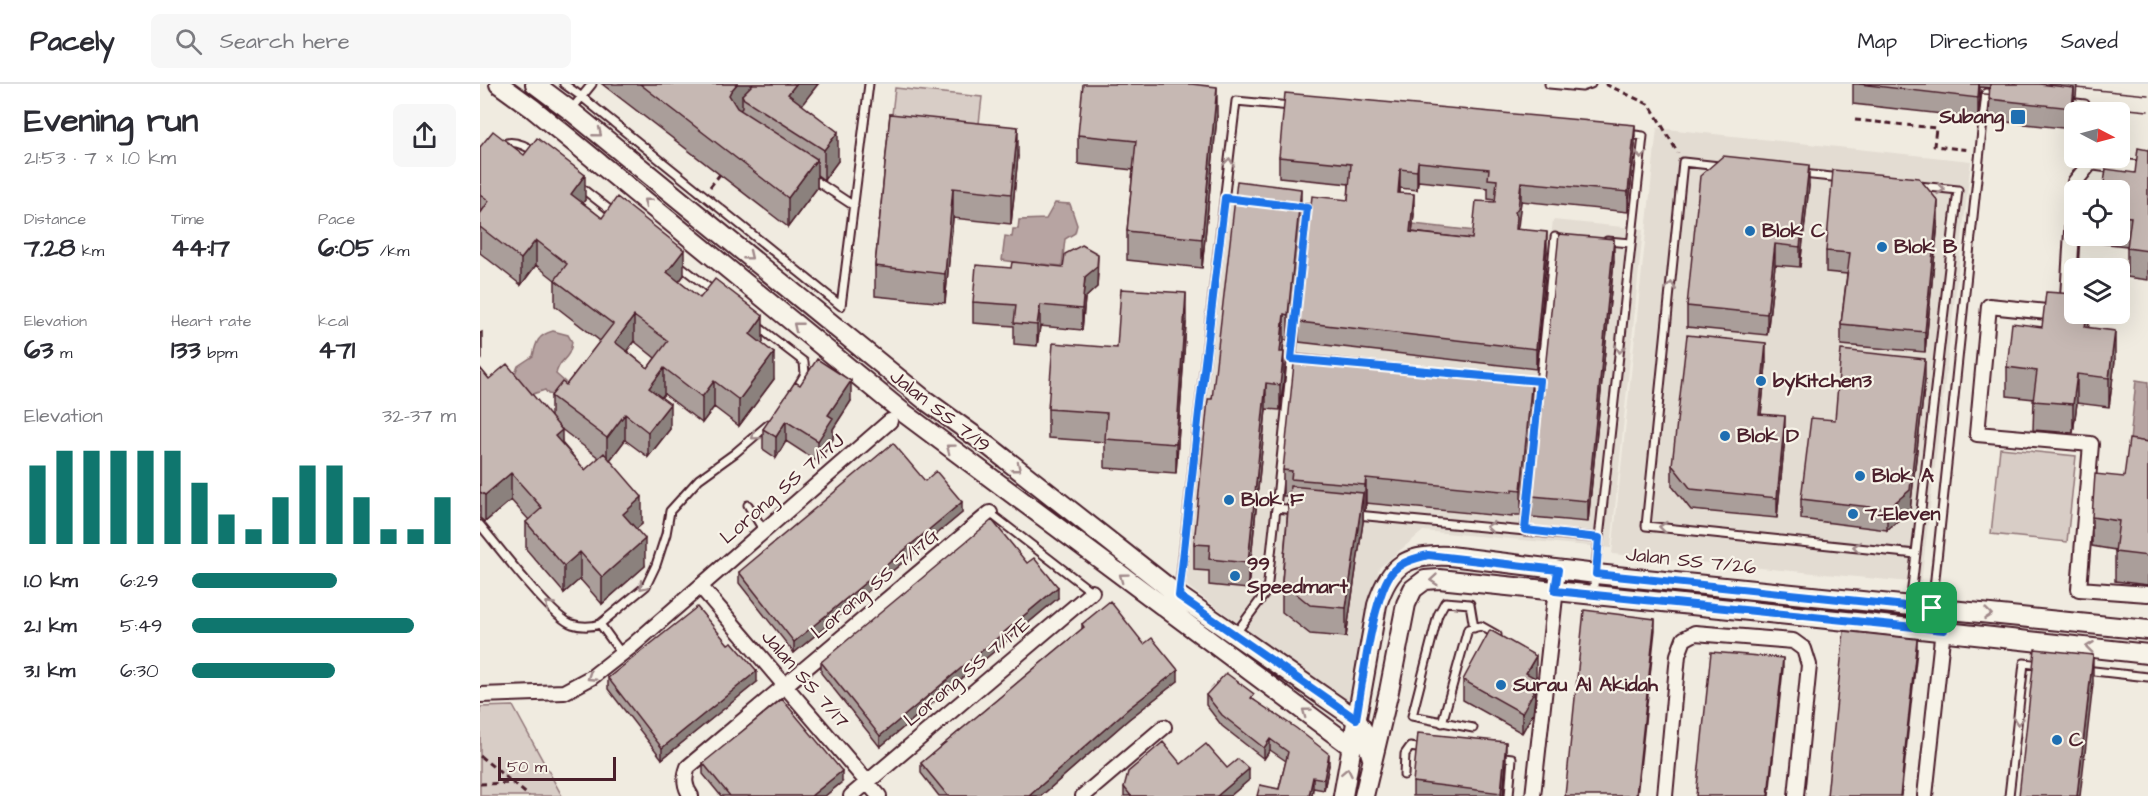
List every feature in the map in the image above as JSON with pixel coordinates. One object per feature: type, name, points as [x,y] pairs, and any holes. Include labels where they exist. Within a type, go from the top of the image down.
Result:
[{"type":"street","name":"Jalan SS 7/19","points":[[499,84],[532,108],[900,410],[983,457]]},
{"type":"street","name":"Jalan SS 7/19","points":[[543,86],[577,104],[925,400],[983,457],[1359,743],[1372,758]]},
{"type":"street","points":[[2148,170],[2091,162],[2075,182],[2067,314],[1989,306],[1977,434],[2091,444],[2079,589],[2148,594]]},
{"type":"street","name":"Lorong SS 7/17J","points":[[480,695],[564,692],[592,677],[633,645],[890,421]]},
{"type":"street","name":"Lorong SS 7/17G","points":[[691,796],[684,777],[688,767],[990,513]]},
{"type":"street","name":"Jalan SS 7/26","points":[[1356,719],[1377,605],[1384,585],[1394,570],[1410,560],[1428,555],[2148,630]]},
{"type":"street","points":[[1533,796],[1542,660],[1558,570]]},
{"type":"street","points":[[1364,796],[1406,604],[1413,589],[1425,580],[1439,579],[1944,630],[2148,654]]},
{"type":"street","name":"Jalan SS 7/17","points":[[700,587],[879,796]]},
{"type":"street","name":"Lorong SS 7/17E","points":[[850,796],[1092,592]]},
{"type":"street","name":"Jalan SS 7/19","points":[[1174,604],[1235,635],[1356,719],[1359,743]]},
{"type":"street","points":[[1926,796],[1944,630],[1939,609]]},
{"type":"street","points":[[1665,796],[1678,655],[1684,639],[1695,633],[1792,641],[1804,649],[1809,665],[1796,796]]},
{"type":"street","points":[[1342,796],[1359,743],[1381,723]]},
{"type":"street","points":[[1088,795],[1164,727]]},
{"type":"lane","points":[[564,84],[577,104],[841,306],[869,84]]},
{"type":"lane","points":[[577,104],[592,84]]},
{"type":"lane","points":[[1549,84],[1582,87],[1592,84]]},
{"type":"lane","points":[[532,108],[543,86]]},
{"type":"lane","points":[[1975,92],[1997,95]]},
{"type":"lane","points":[[1939,609],[1986,93]]},
{"type":"lane","points":[[1174,604],[1228,199],[1236,101],[1294,106]]},
{"type":"lane","points":[[1593,595],[1643,136],[1620,134]]},
{"type":"lane","points":[[497,147],[506,142],[526,145],[545,159]]},
{"type":"lane","points":[[1730,167],[1683,162],[1646,526],[1916,554]]},
{"type":"lane","points":[[1789,173],[1848,179]]},
{"type":"lane","points":[[806,175],[854,206]]},
{"type":"lane","points":[[573,181],[619,217]]},
{"type":"lane","points":[[1906,185],[1958,190],[1910,606]]},
{"type":"lane","points":[[1295,206],[1316,209]]},
{"type":"lane","points":[[1235,635],[1267,591],[1307,208]]},
{"type":"lane","points":[[1544,235],[1566,237]]},
{"type":"lane","points":[[1525,530],[1555,237]]},
{"type":"lane","points":[[1599,240],[1631,243]]},
{"type":"lane","points":[[674,261],[720,297]]},
{"type":"lane","points":[[748,318],[804,362],[805,374],[789,402]]},
{"type":"lane","points":[[1291,359],[1303,360]]},
{"type":"lane","points":[[1528,380],[1540,381]]},
{"type":"lane","points":[[480,525],[551,609],[571,624],[593,626],[600,624],[646,586],[666,534],[670,511],[699,479],[735,453],[775,419]]},
{"type":"lane","points":[[748,506],[764,531]]},
{"type":"lane","points":[[1276,508],[1299,510]]},
{"type":"lane","points":[[990,513],[1092,592]]},
{"type":"lane","points":[[1347,514],[1599,538]]},
{"type":"lane","points":[[1473,728],[1412,716],[1438,615],[1445,602],[1470,604],[1474,628]]},
{"type":"lane","points":[[600,624],[621,654]]},
{"type":"lane","points":[[1442,723],[1468,629],[1481,626],[1500,636]]},
{"type":"lane","points":[[2009,796],[2024,663],[2047,665]]},
{"type":"lane","points":[[2080,669],[2148,677]]},
{"type":"lane","points":[[1404,775],[1405,754],[1410,747],[1433,750]]},
{"type":"lane","points":[[1490,756],[1512,758],[1509,796]]},
{"type":"path","points":[[1605,84],[1650,105],[1683,162]]},
{"type":"path","points":[[1855,120],[1936,128]]},
{"type":"path","points":[[480,756],[529,796]]},
{"type":"path","points":[[480,784],[514,783]]},
{"type":"shaded area","points":[[895,88],[982,97],[977,141],[890,132]]},
{"type":"shaded area","points":[[1657,128],[1971,161],[1921,583],[1612,554]]},
{"type":"shaded area","points":[[1220,194],[1312,203],[1305,278],[1544,301],[1553,220],[1643,229],[1611,548],[1423,531],[1379,568],[1352,705],[1177,577]]},
{"type":"shaded area","points":[[1055,203],[1070,204],[1077,225],[1075,233],[1065,239],[1062,266],[1042,264],[1039,272],[1024,277],[1021,263],[1002,260],[1005,236],[1012,237],[1013,229],[1018,229],[1019,220],[1046,219]]},
{"type":"shaded area","points":[[1413,224],[1475,231],[1472,259],[1410,252]]},
{"type":"shaded area","points":[[553,331],[568,335],[572,342],[569,353],[559,365],[556,374],[565,382],[564,388],[554,395],[548,394],[545,390],[533,394],[525,392],[515,374],[518,366],[533,356],[541,337]]},
{"type":"shaded area","points":[[2136,380],[2148,382],[2148,454],[2129,451]]},
{"type":"shaded area","points":[[2000,448],[2076,456],[2067,542],[1991,534]]},
{"type":"shaded area","points":[[513,706],[562,796],[480,796],[480,707]]},
{"type":"building","points":[[640,84],[737,84],[729,95],[737,108],[817,159],[788,198]]},
{"type":"building","points":[[753,84],[796,84],[788,94],[838,132],[824,150],[744,99],[742,95]]},
{"type":"building","points":[[1083,84],[1191,84],[1217,87],[1202,239],[1127,231],[1136,141],[1078,135]]},
{"type":"building","points":[[1859,84],[1979,84],[1978,98]]},
{"type":"building","points":[[1990,84],[2039,84],[2074,88],[2073,102],[2064,102],[2064,107],[1989,99]]},
{"type":"building","points":[[1285,93],[1635,125],[1628,192],[1521,182],[1518,208],[1515,212],[1516,229],[1547,232],[1536,349],[1299,322],[1312,196],[1348,200],[1351,164],[1279,157]],"holes":[[[1418,162],[1489,169],[1488,179],[1497,180],[1495,202],[1476,201],[1472,239],[1410,232],[1414,194],[1398,193],[1400,169],[1417,171]]]},
{"type":"building","points":[[890,114],[1018,127],[1011,194],[953,188],[945,274],[875,266]]},
{"type":"building","points":[[493,131],[524,155],[537,138],[585,175],[571,194],[602,218],[617,197],[684,250],[667,272],[700,298],[715,279],[763,316],[750,334],[774,353],[739,400],[714,381],[702,397],[664,368],[649,388],[670,404],[648,432],[625,414],[607,438],[551,396],[562,382],[566,385],[613,324],[555,280],[567,264],[536,240],[521,259],[480,227],[480,214],[489,201],[480,194],[480,147]],"holes":[[[634,316],[668,341],[648,368],[615,342]]]},
{"type":"building","points":[[2138,148],[2148,150],[2148,251],[2127,248],[2130,246],[2130,180],[2104,180],[2106,169],[2135,173]]},
{"type":"building","name":"Blok C","points":[[1723,156],[1809,165],[1800,247],[1775,244],[1767,314],[1687,306],[1700,176]]},
{"type":"building","name":"Blok B","points":[[1833,170],[1919,178],[1938,201],[1925,332],[1841,324],[1850,253],[1826,251]]},
{"type":"building","points":[[1237,181],[1301,189],[1288,315],[1284,314],[1280,352],[1284,352],[1280,385],[1266,383],[1248,563],[1209,559],[1210,545],[1194,544],[1208,399],[1212,399]]},
{"type":"building","points":[[1559,234],[1614,239],[1588,501],[1532,496]]},
{"type":"building","points":[[1082,245],[1098,254],[1097,267],[1085,277],[1082,309],[1040,305],[1037,325],[1014,323],[1016,305],[973,302],[976,265],[1011,268],[1012,262],[1063,267],[1065,254]]},
{"type":"building","points":[[1121,289],[1186,293],[1176,444],[1105,439],[1107,413],[1048,409],[1053,343],[1117,348]]},
{"type":"building","points":[[2046,292],[2064,293],[2064,324],[2085,324],[2085,327],[2115,331],[2109,378],[2077,374],[2073,404],[2033,401],[2037,371],[2007,367],[2012,323],[2042,327]]},
{"type":"building","name":"Blok D","points":[[1687,335],[1766,343],[1759,414],[1785,416],[1777,498],[1691,489],[1672,465]]},
{"type":"building","name":"Blok A","points":[[1841,350],[1925,359],[1910,490],[1887,509],[1801,499],[1811,418],[1835,420]]},
{"type":"building","points":[[1295,354],[1532,378],[1521,490],[1512,489],[1512,492],[1366,478],[1365,485],[1291,479],[1292,471],[1283,470]]},
{"type":"building","points":[[817,359],[851,381],[828,415],[833,418],[818,441],[786,421],[776,437],[763,429],[795,382],[800,385]]},
{"type":"building","points":[[507,364],[562,430],[555,436],[585,470],[604,453],[642,497],[623,514],[645,539],[602,577],[580,552],[564,566],[526,522],[542,508],[511,473],[485,495],[480,492],[480,368],[489,379]]},
{"type":"building","points":[[2129,439],[2148,442],[2148,556],[2115,552],[2119,521],[2092,517],[2095,474],[2124,477]]},
{"type":"building","points":[[893,443],[925,481],[936,471],[962,502],[794,642],[739,572]]},
{"type":"building","points":[[1290,486],[1363,493],[1346,608],[1310,605],[1282,582]]},
{"type":"building","points":[[992,520],[1027,563],[1034,558],[1058,587],[880,736],[821,662]]},
{"type":"building","points":[[1110,601],[1144,644],[1152,638],[1178,670],[1129,708],[1029,796],[948,796],[921,763],[1084,627],[1082,624]]},
{"type":"building","points":[[697,607],[728,644],[732,642],[757,671],[662,748],[608,678]]},
{"type":"building","points":[[1584,610],[1655,619],[1636,796],[1565,796]]},
{"type":"building","name":"Surau Al Akidah","points":[[1490,630],[1536,656],[1526,673],[1535,678],[1533,693],[1522,713],[1463,680]]},
{"type":"building","points":[[1844,631],[1917,639],[1900,796],[1827,796]]},
{"type":"building","name":"C","points":[[2035,649],[2093,655],[2077,796],[2019,796]]},
{"type":"building","points":[[1711,652],[1783,658],[1768,796],[1696,796]]},
{"type":"building","points":[[1226,673],[1254,694],[1251,698],[1296,728],[1329,754],[1324,779],[1313,777],[1309,796],[1257,796],[1260,785],[1279,789],[1288,752],[1270,739],[1264,748],[1222,715],[1206,695]]},
{"type":"building","points":[[782,699],[842,771],[811,796],[730,796],[703,763]]},
{"type":"building","points":[[1418,733],[1506,742],[1501,793],[1413,782]]},
{"type":"building","points":[[1163,742],[1181,764],[1206,744],[1227,768],[1238,759],[1249,769],[1217,796],[1131,796],[1124,787],[1128,772]]},
{"type":"tram line","points":[[2035,84],[2148,95]]},
{"type":"tram line","points":[[1964,92],[2006,96]]},
{"type":"tram line","points":[[2059,102],[2148,111]]},
{"type":"place","name":"Subang","points":[[2018,117]]},
{"type":"place","name":"Blok C","points":[[1750,231]]},
{"type":"place","name":"Blok B","points":[[1882,247]]},
{"type":"place","name":"byKitchen3","points":[[1761,381]]},
{"type":"place","name":"Blok D","points":[[1725,436]]},
{"type":"place","name":"Blok A","points":[[1860,476]]},
{"type":"place","name":"Blok F","points":[[1229,500]]},
{"type":"place","name":"7-Eleven","points":[[1853,514]]},
{"type":"place","name":"99 Speedmart","points":[[1235,576]]},
{"type":"place","name":"Surau Al Akidah","points":[[1501,685]]},
{"type":"place","name":"C","points":[[2057,740]]},
{"type":"route","points":[[1225,198],[1307,208],[1291,359],[1540,381],[1525,530],[1599,538],[1596,574],[1932,608],[1945,610],[1944,630],[1555,591],[1558,570],[1428,555],[1410,560],[1394,570],[1384,585],[1377,605],[1356,719],[1179,596],[1225,198]]}]
